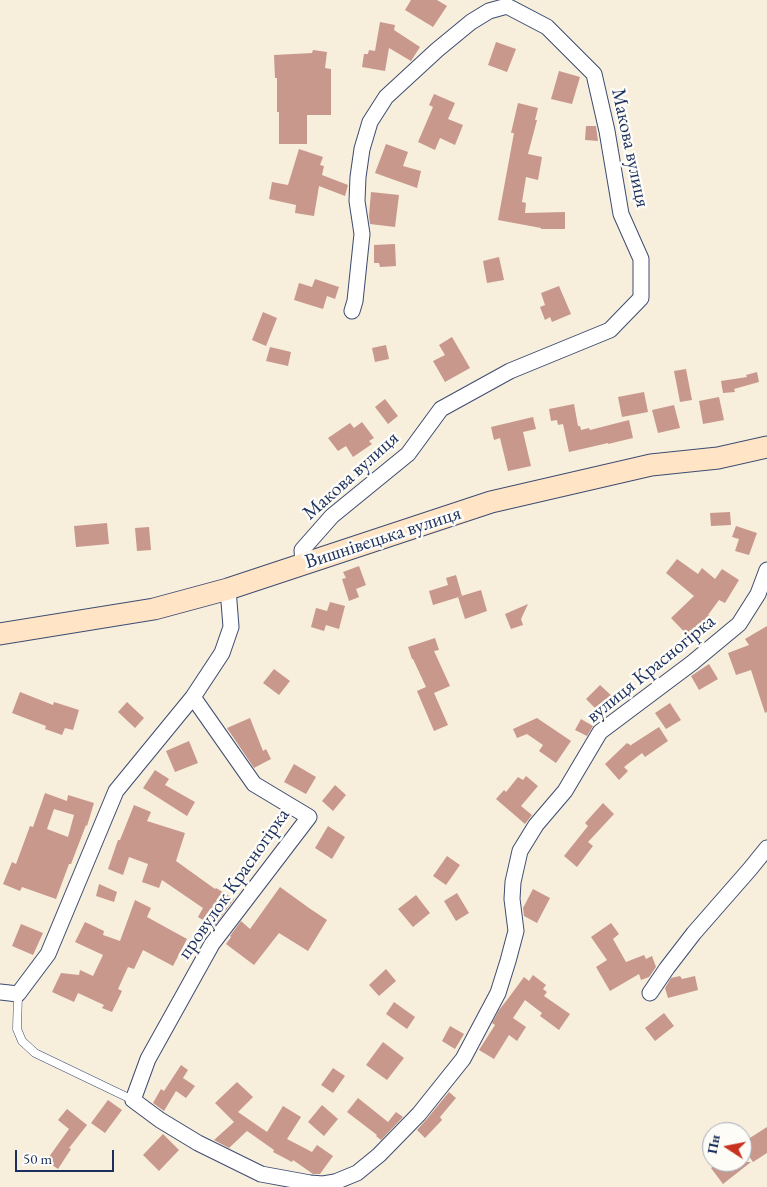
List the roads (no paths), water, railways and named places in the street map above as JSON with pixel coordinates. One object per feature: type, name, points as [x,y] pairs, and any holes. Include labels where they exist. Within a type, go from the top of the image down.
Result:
[{"type":"main road","name":"Вишнівецька вулиця","points":[[0,634],[154,609],[228,589],[491,502],[651,465],[718,458],[767,447]]},
{"type":"street","name":"Макова вулиця","points":[[304,564],[302,550],[332,516],[408,454],[440,409],[510,371],[610,330],[641,298],[641,259],[621,214],[607,131],[594,74],[547,27],[507,6],[489,11],[471,22],[386,97],[370,122],[362,149],[357,201],[362,234],[355,301],[352,312]]},
{"type":"street","name":"вулиця Красногірка","points":[[133,1100],[198,1144],[260,1174],[323,1184],[335,1182],[357,1173],[379,1155],[419,1114],[463,1060],[498,993],[516,931],[512,899],[513,882],[520,852],[536,825],[565,791],[600,732],[692,664],[739,624],[758,594],[767,570]]},
{"type":"street","points":[[0,992],[18,994],[48,954],[116,791],[193,697],[222,653],[231,627],[228,589]]},
{"type":"street","name":"провулок Красногірка","points":[[133,1100],[148,1059],[212,944],[309,817],[254,784],[193,697]]},
{"type":"street","points":[[650,993],[694,933],[767,848]]},
{"type":"lane","points":[[18,994],[17,1029],[22,1041],[35,1053],[133,1100]]}]
